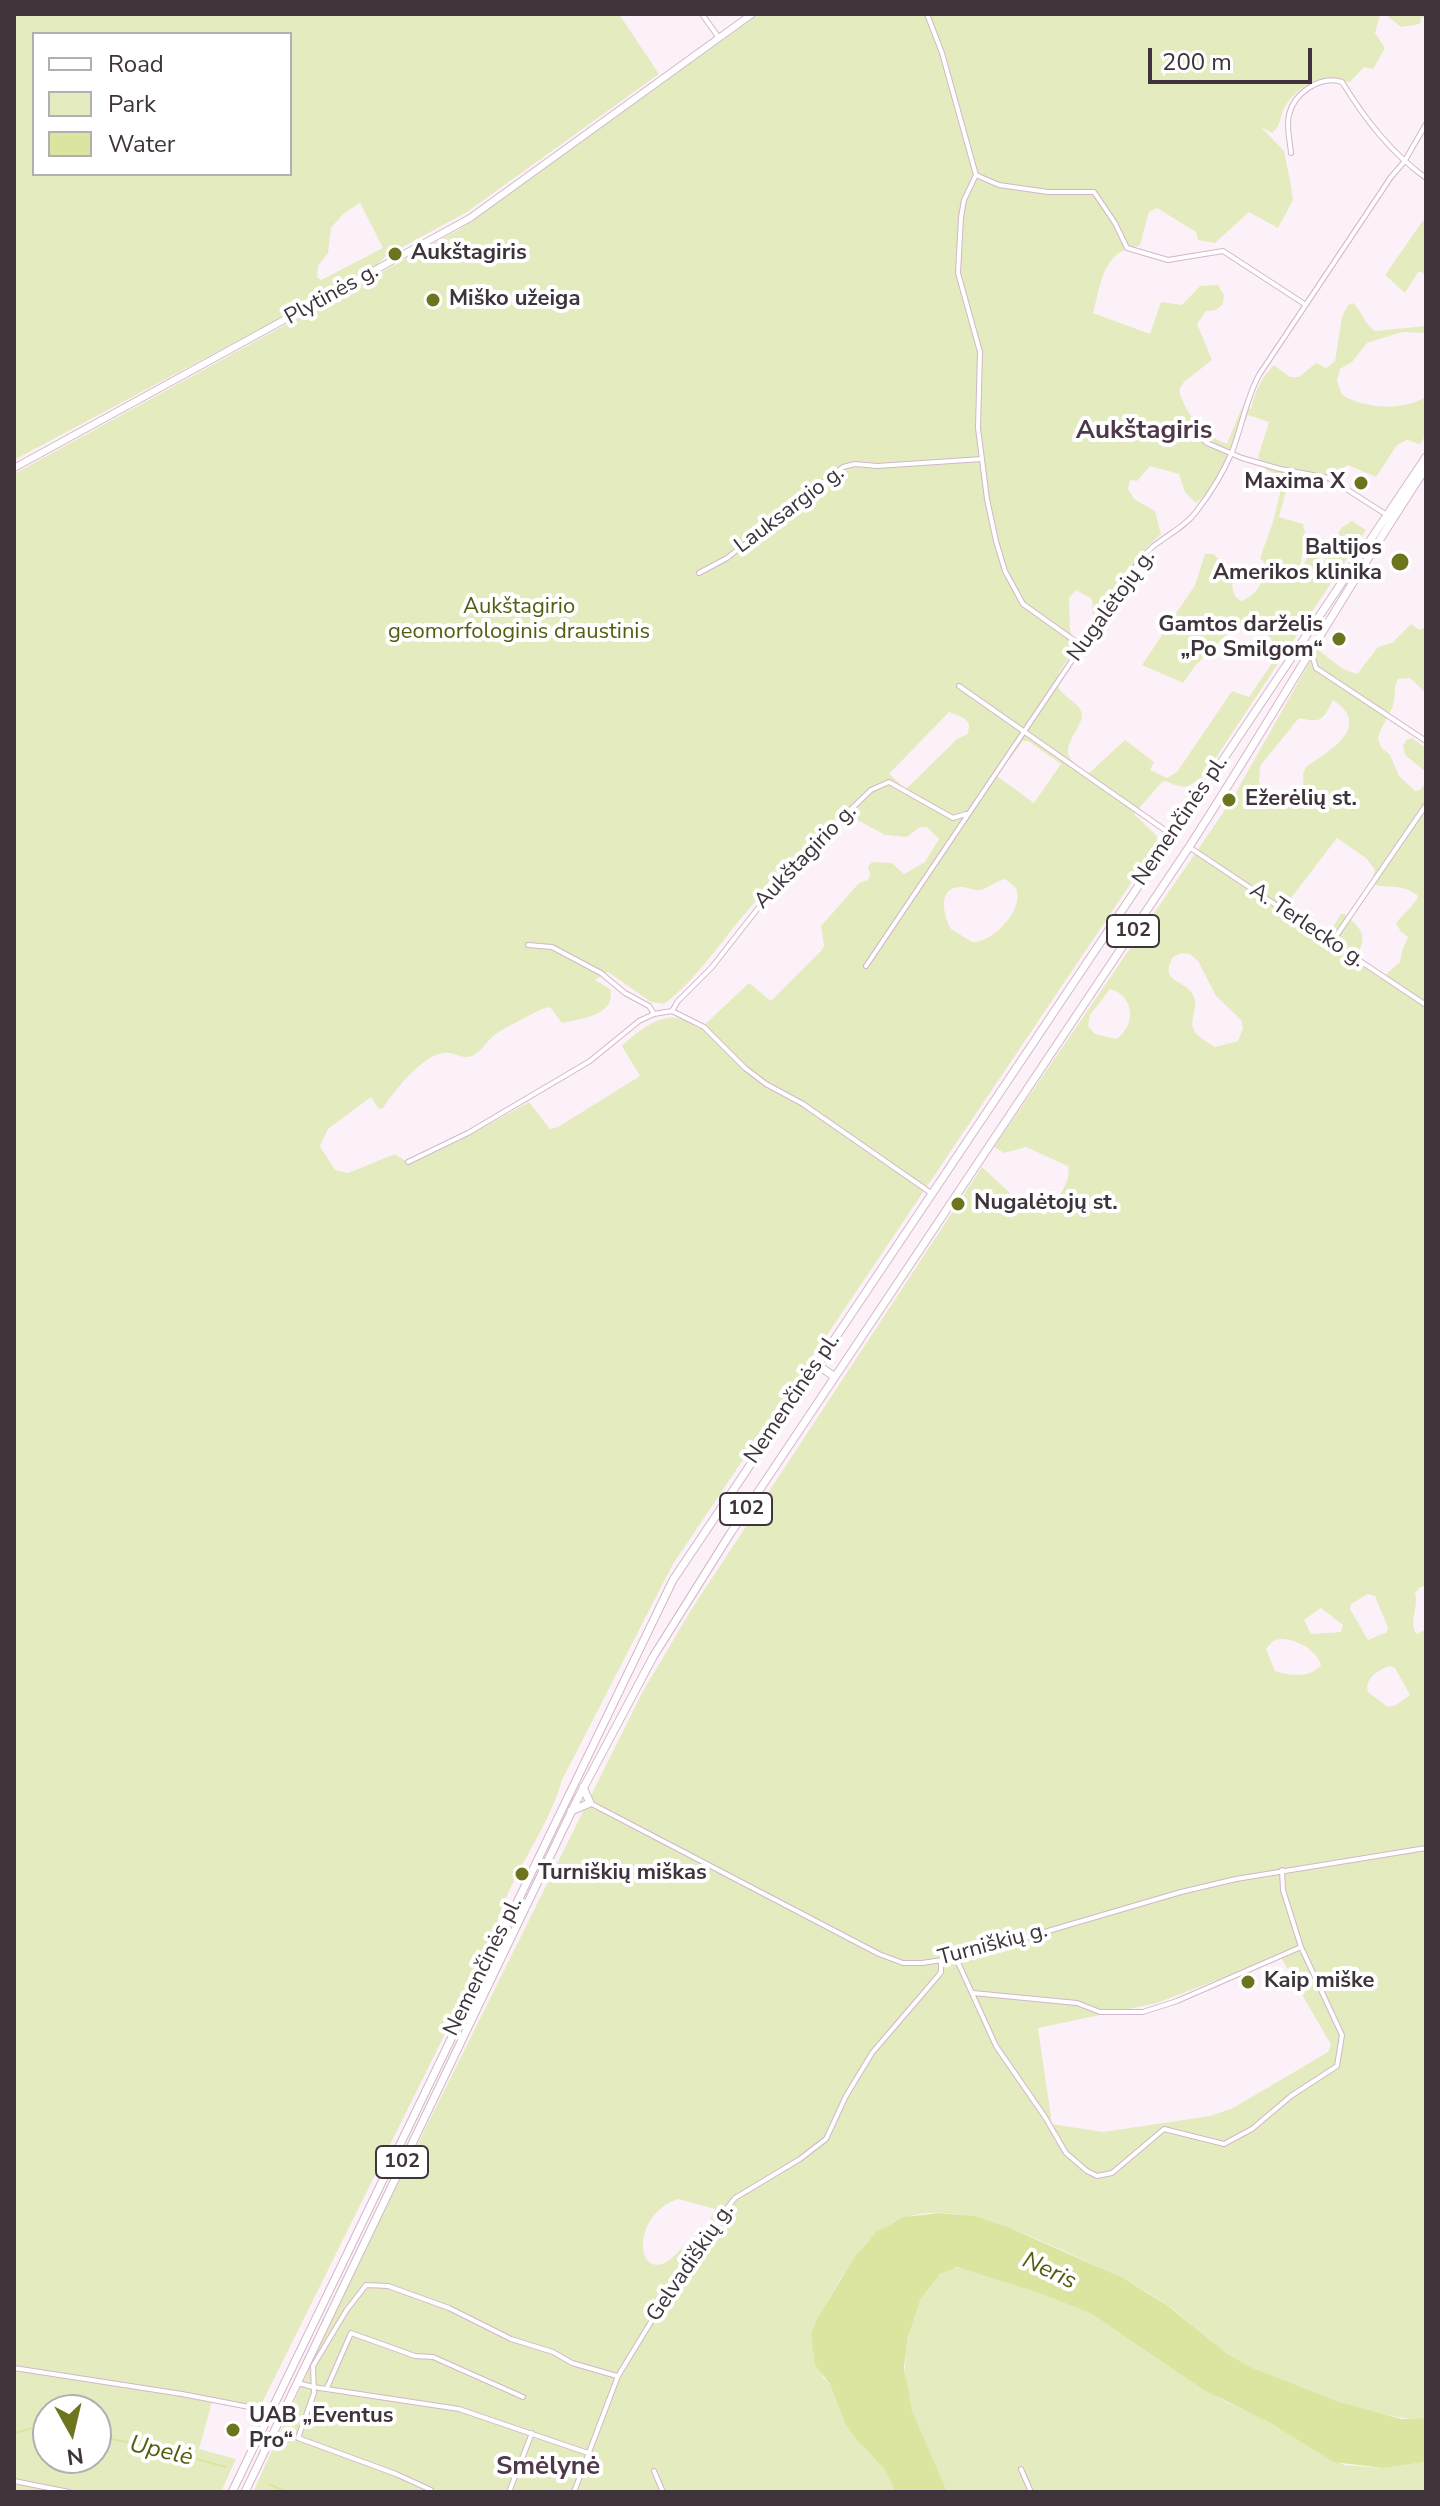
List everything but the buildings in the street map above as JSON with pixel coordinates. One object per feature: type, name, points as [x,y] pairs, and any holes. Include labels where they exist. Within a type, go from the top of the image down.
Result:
[{"type":"main road","name":"Plytinės g.","points":[[14,468],[470,218],[752,14]]},
{"type":"main road","name":"Nemenčinės pl.","points":[[232,2492],[673,1580],[1426,457]]},
{"type":"main road","name":"Nemenčinės pl.","points":[[245,2492],[571,1811],[689,1597],[1189,847],[1426,468]]},
{"type":"main road","points":[[1172,835],[1189,847]]},
{"type":"main road","points":[[816,1364],[835,1377]]},
{"type":"main road","points":[[602,1723],[614,1729]]},
{"type":"main road","points":[[571,1811],[590,1803],[583,1787]]},
{"type":"main road","points":[[514,1905],[524,1910]]},
{"type":"street","points":[[702,14],[719,38]]},
{"type":"street","points":[[927,14],[942,53],[976,175],[964,200],[958,262],[960,282],[980,352],[978,428],[987,499],[1005,571],[1023,604],[1082,646]]},
{"type":"street","points":[[1291,153],[1288,121],[1296,99],[1321,82],[1337,80],[1342,82],[1373,128],[1404,162],[1426,178]]},
{"type":"street","name":"Nugalėtojų g.","points":[[866,966],[1145,553],[1198,510],[1231,454],[1253,386],[1404,162],[1426,124]]},
{"type":"street","points":[[976,175],[999,185],[1048,192],[1094,192],[1127,248],[1168,260],[1223,251],[1306,305]]},
{"type":"street","points":[[1194,430],[1207,443],[1231,454],[1280,469],[1329,478],[1387,515]]},
{"type":"street","name":"Lauksargio g.","points":[[699,573],[727,558],[843,467],[982,459]]},
{"type":"street","points":[[1311,651],[1316,668],[1426,741]]},
{"type":"street","points":[[1299,671],[1316,668]]},
{"type":"street","points":[[959,686],[1172,835]]},
{"type":"street","name":"Aukštagirio g.","points":[[672,1011],[712,967],[788,870],[871,790],[889,782],[953,818],[970,811]]},
{"type":"street","points":[[1332,942],[1426,805]]},
{"type":"street","name":"A. Terlecko g.","points":[[1189,847],[1426,1005]]},
{"type":"street","points":[[528,945],[552,947],[601,973],[625,993],[649,1006],[654,1014]]},
{"type":"street","points":[[408,1162],[468,1133],[590,1061],[628,1029],[654,1014],[672,1011],[704,1027],[745,1068],[766,1084],[803,1104],[931,1193]]},
{"type":"street","name":"Turniškių g.","points":[[590,1803],[879,1954],[903,1963],[956,1958],[1181,1892],[1282,1870],[1426,1848]]},
{"type":"street","points":[[956,1958],[996,2046],[1031,2095],[1066,2153],[1087,2171],[1101,2176],[1112,2173],[1164,2129],[1224,2144],[1252,2129],[1291,2096],[1337,2066],[1342,2035],[1301,1947],[1283,1890],[1282,1870]]},
{"type":"street","points":[[973,1993],[1077,2003],[1100,2012],[1143,2012],[1177,2001],[1301,1947]]},
{"type":"street","name":"Gelvadiškių g.","points":[[574,2492],[618,2376],[685,2266],[735,2198],[800,2159],[830,2134],[846,2096],[872,2053],[941,1972],[941,1961]]},
{"type":"street","points":[[431,2490],[298,2438],[312,2398],[313,2366],[346,2311],[366,2285],[388,2286],[449,2308],[511,2339],[553,2352],[572,2363],[618,2376]]},
{"type":"street","points":[[327,2389],[351,2333],[415,2356],[433,2357],[523,2397]]},
{"type":"street","points":[[14,2368],[270,2411]]},
{"type":"street","points":[[296,2382],[459,2409],[588,2453]]},
{"type":"street","points":[[509,2492],[532,2433]]},
{"type":"street","points":[[1021,2469],[1031,2492]]},
{"type":"street","points":[[654,2471],[663,2492]]},
{"type":"street","points":[[14,2481],[69,2492]]},
{"type":"green space","points":[[14,14],[619,14],[659,74],[467,212],[386,256],[376,266],[14,460]],"holes":[[[360,203],[383,248],[321,280],[317,277],[318,266],[328,253],[331,228],[344,213]]]},
{"type":"green space","name":"Aukštagirio geomorfologinis draustinis","points":[[759,14],[1385,14],[1380,15],[1375,33],[1385,48],[1373,69],[1364,67],[1350,82],[1325,78],[1310,83],[1286,104],[1272,133],[1261,127],[1284,151],[1291,186],[1293,200],[1278,228],[1249,212],[1215,243],[1198,240],[1196,232],[1157,208],[1149,212],[1140,245],[1120,252],[1110,261],[1093,313],[1150,334],[1161,302],[1182,305],[1200,286],[1218,285],[1224,295],[1223,304],[1216,310],[1206,311],[1197,324],[1212,360],[1184,382],[1179,390],[1196,423],[1227,444],[1242,407],[1251,409],[1259,385],[1274,365],[1290,377],[1299,377],[1316,363],[1326,368],[1335,361],[1342,317],[1348,305],[1353,303],[1375,331],[1426,326],[1426,333],[1402,332],[1367,343],[1352,362],[1340,369],[1337,381],[1342,395],[1373,405],[1406,405],[1426,397],[1426,435],[1420,444],[1407,440],[1397,445],[1376,477],[1348,465],[1334,474],[1322,490],[1286,491],[1279,517],[1303,524],[1306,538],[1299,570],[1315,579],[1341,528],[1352,521],[1366,530],[1204,776],[1186,786],[1162,782],[1134,814],[1157,836],[1156,846],[673,1564],[562,1780],[547,1819],[508,1893],[495,1933],[260,2407],[213,2398],[199,2449],[236,2459],[221,2492],[14,2492],[14,474],[458,230]],"holes":[[[1248,415],[1269,422],[1258,457],[1266,470],[1284,477],[1260,558],[1267,566],[1261,583],[1252,595],[1241,601],[1233,591],[1231,569],[1213,554],[1205,554],[1195,585],[1142,665],[1183,683],[1195,666],[1228,633],[1256,629],[1270,637],[1278,654],[1249,697],[1232,691],[1177,772],[1167,778],[1150,770],[1154,762],[1125,740],[1087,775],[1068,754],[1069,744],[1082,717],[1081,711],[1063,694],[1057,683],[1061,669],[1076,650],[1070,630],[1069,598],[1076,590],[1092,599],[1093,615],[1099,616],[1144,550],[1161,534],[1155,511],[1134,499],[1128,489],[1130,480],[1137,481],[1150,466],[1179,474],[1185,492],[1196,503],[1217,485]],[[949,712],[964,718],[969,724],[968,734],[957,739],[906,789],[889,774]],[[1023,741],[1028,741],[1061,764],[1034,803],[997,776]],[[838,816],[850,816],[885,835],[907,837],[920,827],[927,827],[939,839],[925,862],[904,874],[892,863],[872,862],[868,867],[868,880],[859,883],[821,926],[824,946],[821,951],[771,1001],[749,983],[700,1029],[674,1018],[665,1018],[649,1025],[622,1046],[640,1076],[558,1127],[550,1129],[529,1102],[410,1164],[395,1154],[348,1173],[335,1170],[320,1146],[328,1129],[371,1097],[379,1109],[383,1108],[412,1073],[431,1058],[449,1053],[464,1057],[474,1055],[497,1033],[542,1009],[550,1007],[562,1023],[596,1014],[608,1005],[611,998],[610,989],[595,980],[608,972],[651,1002],[664,1004],[697,973],[789,864]],[[1005,879],[1016,888],[1018,896],[1012,915],[998,931],[972,942],[951,929],[944,910],[948,892],[961,887],[980,890]]]},
{"type":"green space","points":[[1385,14],[1426,14],[1426,19],[1421,17],[1420,24],[1401,27]]},
{"type":"green space","points":[[1426,216],[1426,275],[1419,271],[1405,293],[1385,275]]},
{"type":"green space","points":[[1319,536],[1328,541],[1310,574],[1301,569]]},
{"type":"green space","points":[[1411,624],[1419,630],[1426,627],[1426,693],[1410,678],[1398,679],[1393,706],[1378,739],[1390,755],[1399,776],[1415,791],[1426,782],[1426,1586],[1415,1593],[1413,1625],[1417,1634],[1426,1629],[1426,2418],[1385,2415],[1357,2408],[1272,2377],[1232,2358],[1166,2304],[1103,2269],[1010,2228],[981,2219],[924,2213],[898,2220],[874,2235],[849,2265],[817,2323],[823,2377],[830,2384],[865,2449],[885,2470],[895,2492],[253,2492],[344,2292],[642,1693],[691,1610],[982,1167],[1024,1206],[1045,1215],[1058,1198],[1068,1179],[1068,1166],[1026,1147],[1004,1153],[994,1147],[1231,801],[1317,649],[1343,669],[1357,674],[1378,647],[1392,643]],"holes":[[[1333,700],[1344,710],[1349,719],[1344,737],[1306,767],[1303,774],[1304,800],[1290,805],[1278,802],[1259,782],[1260,766],[1299,718],[1317,720],[1327,712]],[[1337,838],[1366,858],[1375,870],[1371,883],[1400,887],[1418,896],[1396,923],[1408,937],[1400,962],[1381,979],[1354,960],[1363,940],[1362,935],[1344,914],[1341,914],[1325,940],[1281,911]],[[1181,953],[1190,954],[1198,961],[1216,996],[1241,1020],[1243,1028],[1238,1041],[1215,1047],[1197,1034],[1192,1023],[1195,999],[1189,990],[1174,980],[1169,965],[1173,957]],[[1110,989],[1118,992],[1130,1011],[1127,1027],[1116,1039],[1095,1034],[1088,1026],[1090,1015]],[[1368,1594],[1375,1596],[1388,1628],[1387,1632],[1368,1640],[1350,1609],[1351,1604]],[[1321,1608],[1343,1625],[1341,1632],[1311,1634],[1304,1620]],[[1273,1641],[1292,1641],[1310,1650],[1321,1665],[1306,1674],[1281,1673],[1275,1671],[1266,1649]],[[1390,1666],[1395,1668],[1410,1695],[1388,1707],[1368,1692],[1370,1679]],[[1280,1956],[1331,2045],[1328,2052],[1233,2108],[1210,2116],[1103,2132],[1052,2124],[1038,2028],[1157,2003]],[[678,2199],[715,2209],[701,2240],[695,2236],[662,2264],[653,2264],[643,2251],[647,2228],[653,2216]]]},
{"type":"green space","points":[[1412,738],[1426,748],[1426,772],[1405,755],[1403,746],[1406,740]]},
{"type":"green space","points":[[951,2268],[963,2268],[1092,2314],[1224,2401],[1344,2465],[1383,2468],[1426,2462],[1426,2492],[947,2492],[917,2427],[906,2386],[905,2365],[908,2341],[920,2301],[932,2282]]},
{"type":"water","name":"Neris","points":[[939,2213],[974,2216],[1008,2227],[1123,2278],[1167,2305],[1227,2354],[1252,2368],[1339,2402],[1401,2419],[1426,2418],[1426,2462],[1383,2468],[1334,2462],[1270,2423],[1204,2390],[1092,2314],[1039,2293],[957,2267],[940,2274],[921,2298],[908,2337],[904,2367],[912,2411],[947,2492],[895,2492],[885,2470],[845,2423],[830,2384],[815,2365],[811,2334],[855,2256],[877,2231],[904,2217]]},
{"type":"waterway","name":"Upelė","points":[[14,2433],[32,2428]]},
{"type":"waterway","name":"Upelė","points":[[112,2439],[226,2467]]},
{"type":"waterway","name":"Upelė","points":[[269,2484],[286,2492]]},
{"type":"place","name":"Aukštagiris","points":[[395,254]]},
{"type":"place","name":"Miško užeiga","points":[[433,300]]},
{"type":"place","name":"Maxima X","points":[[1361,483]]},
{"type":"place","name":"Baltijos Amerikos klinika","points":[[1400,562]]},
{"type":"place","name":"Gamtos darželis „Po Smilgom“","points":[[1339,639]]},
{"type":"place","name":"Ežerėlių st.","points":[[1229,800]]},
{"type":"place","name":"Nugalėtojų st.","points":[[958,1204]]},
{"type":"place","name":"Turniškių miškas","points":[[522,1874]]},
{"type":"place","name":"Kaip miške","points":[[1248,1982]]},
{"type":"place","name":"UAB „Eventus Pro“","points":[[233,2430]]},
{"type":"district","name":"Aukštagiris","points":[[1144,432]]},
{"type":"district","name":"Smėlynė","points":[[548,2468]]}]
